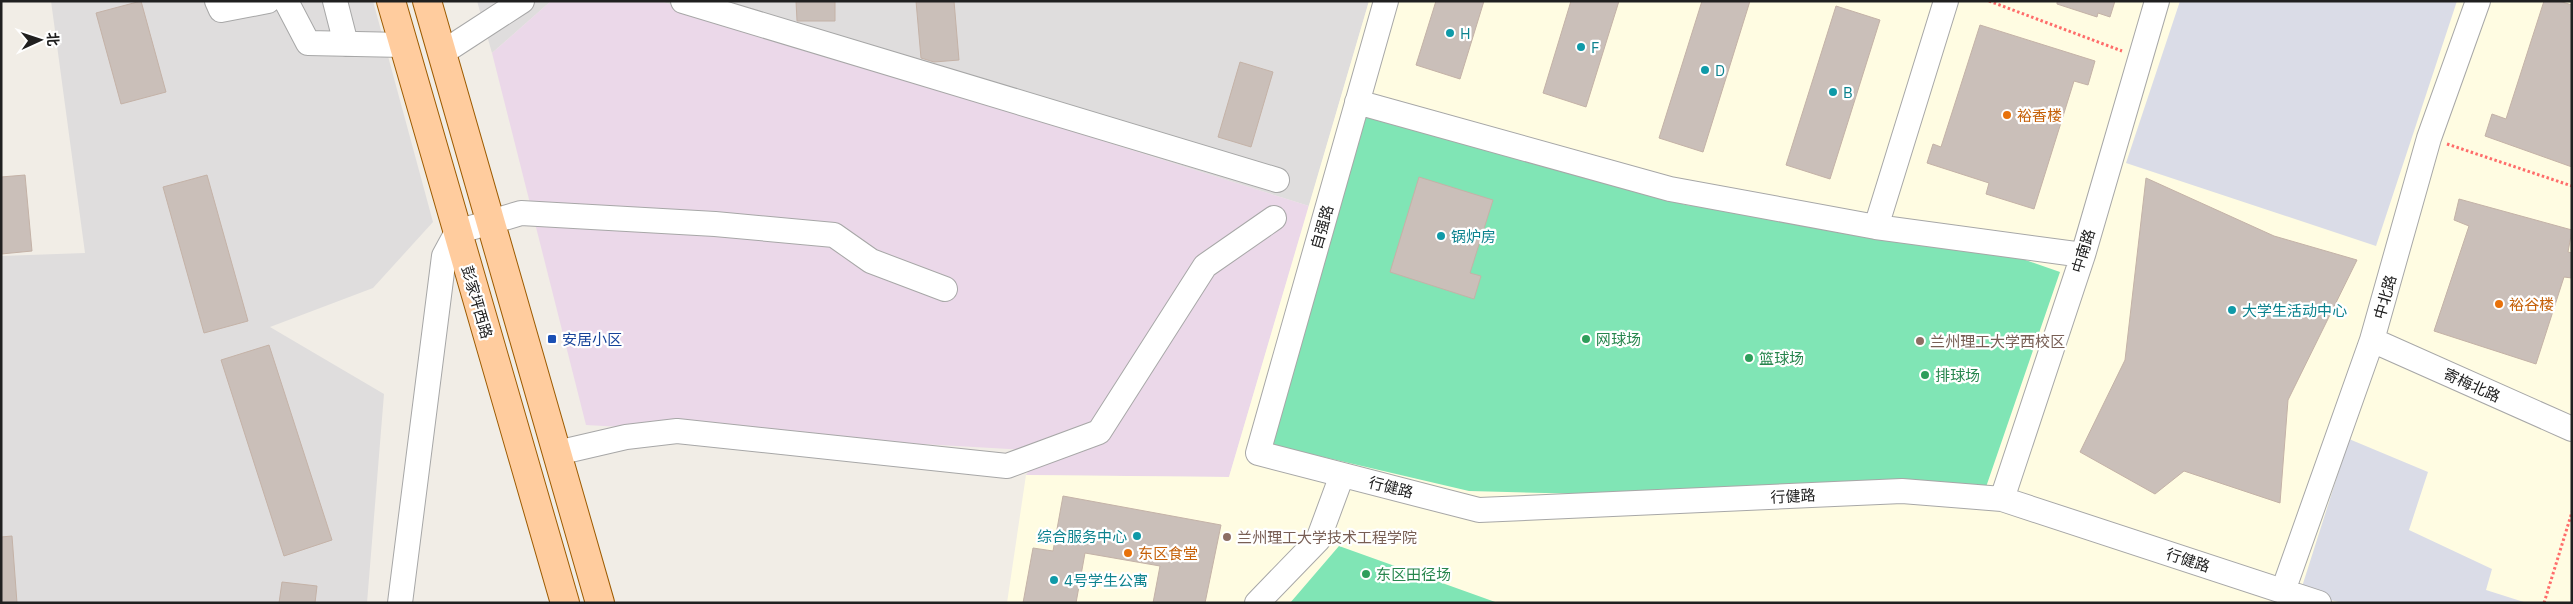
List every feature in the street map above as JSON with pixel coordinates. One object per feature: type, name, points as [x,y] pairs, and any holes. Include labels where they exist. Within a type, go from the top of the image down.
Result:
[{"type":"main road","name":"彭家坪西路","points":[[391,1],[565,603]]},
{"type":"main road","points":[[427,1],[600,603]]},
{"type":"street","points":[[217,1],[221,10],[268,1]]},
{"type":"street","points":[[286,1],[308,43],[404,45]]},
{"type":"street","points":[[334,1],[346,44]]},
{"type":"street","points":[[442,53],[522,1]]},
{"type":"street","points":[[683,1],[1277,180]]},
{"type":"street","name":"自强路","points":[[1258,453],[1386,1]]},
{"type":"street","points":[[1876,227],[1946,1]]},
{"type":"street","name":"中南路","points":[[2002,499],[2083,255],[2157,1]]},
{"type":"street","name":"中北路","points":[[2283,591],[2372,340],[2429,138],[2478,1]]},
{"type":"street","points":[[1357,102],[1670,189],[1876,227],[2083,255]]},
{"type":"street","points":[[400,603],[444,256],[457,232],[521,213],[716,224],[834,235],[871,261],[944,289]]},
{"type":"street","points":[[557,453],[626,437],[678,431],[1006,466],[1100,432],[1205,266],[1274,218]]},
{"type":"street","name":"寄梅北路","points":[[2372,340],[2572,429]]},
{"type":"street","name":"行健路","points":[[1258,453],[1479,510],[1902,491],[2002,499],[2319,603]]},
{"type":"street","points":[[1257,603],[1318,540],[1342,475]]},
{"type":"path","points":[[1990,1],[2140,58]]},
{"type":"path","points":[[2429,138],[2572,186]]},
{"type":"path","points":[[2544,603],[2572,512]]},
{"type":"shaded area","points":[[51,1],[373,1],[433,222],[373,288],[270,327],[384,394],[367,603],[1,603],[1,256],[85,253]]},
{"type":"shaded area","points":[[477,1],[551,1],[492,53]]},
{"type":"shaded area","points":[[551,1],[660,1],[1309,206],[1229,477],[1026,475],[1044,451],[586,425],[492,53]]},
{"type":"shaded area","points":[[660,1],[1369,1],[1309,206]]},
{"type":"shaded area","name":"兰州理工大学西校区","points":[[1369,1],[2572,1],[2572,603],[1007,603],[1026,475],[1229,477]]},
{"type":"shaded area","points":[[2180,1],[2457,1],[2376,246],[2126,163]]},
{"type":"shaded area","points":[[2349,439],[2428,472],[2409,530],[2492,569],[2486,590],[2527,603],[2343,603],[2300,593]]},
{"type":"green space","points":[[1364,115],[1686,205],[1820,219],[1971,241],[2060,272],[1986,487],[1629,495],[1469,491],[1272,445]]},
{"type":"green space","name":"东区田径场","points":[[1339,546],[1498,603],[1290,603]]},
{"type":"building","points":[[141,1],[166,92],[121,104],[96,13]]},
{"type":"building","points":[[796,1],[835,1],[835,21],[797,21]]},
{"type":"building","points":[[916,1],[954,1],[959,60],[934,62],[921,58]]},
{"type":"building","name":"H","points":[[1436,1],[1484,1],[1460,79],[1416,65]]},
{"type":"building","name":"F","points":[[1571,1],[1619,1],[1586,107],[1543,93]]},
{"type":"building","name":"D","points":[[1702,1],[1750,1],[1703,152],[1659,138]]},
{"type":"building","points":[[2057,1],[2115,1],[2110,17],[2098,13],[2097,17],[2057,4]]},
{"type":"building","points":[[2544,1],[2559,1],[2572,5],[2572,167],[2485,136],[2492,114],[2506,119]]},
{"type":"building","name":"B","points":[[1836,6],[1880,20],[1830,179],[1786,165]]},
{"type":"building","name":"裕香楼","points":[[1980,25],[2095,61],[2088,85],[2074,81],[2034,209],[1986,194],[1989,183],[1927,163],[1933,144],[1941,147]]},
{"type":"building","points":[[1240,62],[1273,72],[1251,147],[1218,137]]},
{"type":"building","points":[[25,175],[32,251],[1,254],[1,177]]},
{"type":"building","points":[[207,175],[248,321],[204,333],[163,187]]},
{"type":"building","name":"锅炉房","points":[[1419,177],[1493,200],[1470,273],[1481,276],[1474,299],[1390,272]]},
{"type":"building","name":"大学生活动中心","points":[[2146,178],[2274,236],[2357,260],[2288,400],[2280,503],[2184,471],[2155,494],[2080,452],[2125,360]]},
{"type":"building","name":"裕谷楼","points":[[2459,199],[2572,230],[2568,252],[2572,253],[2572,278],[2564,277],[2536,364],[2434,331],[2469,226],[2454,220]]},
{"type":"building","points":[[269,345],[332,540],[284,556],[221,360]]},
{"type":"building","name":"综合服务中心","points":[[1063,496],[1221,525],[1205,603],[1153,603],[1160,566],[1085,553],[1076,603],[1023,603],[1033,548],[1053,551]]},
{"type":"building","points":[[12,536],[17,603],[1,603],[1,537]]},
{"type":"building","points":[[282,582],[317,586],[315,603],[279,603]]},
{"type":"place","name":"H","points":[[1450,33]]},
{"type":"place","name":"F","points":[[1581,47]]},
{"type":"place","name":"D","points":[[1705,70]]},
{"type":"place","name":"B","points":[[1833,92]]},
{"type":"place","name":"裕香楼","points":[[2007,115]]},
{"type":"place","name":"锅炉房","points":[[1441,236]]},
{"type":"place","name":"裕谷楼","points":[[2499,304]]},
{"type":"place","name":"大学生活动中心","points":[[2232,310]]},
{"type":"place","name":"安居小区","points":[[552,339]]},
{"type":"place","name":"网球场","points":[[1586,339]]},
{"type":"place","name":"兰州理工大学西校区","points":[[1920,341]]},
{"type":"place","name":"篮球场","points":[[1749,358]]},
{"type":"place","name":"排球场","points":[[1925,375]]},
{"type":"place","name":"综合服务中心","points":[[1137,536]]},
{"type":"place","name":"兰州理工大学技术工程学院","points":[[1227,537]]},
{"type":"place","name":"东区食堂","points":[[1128,553]]},
{"type":"place","name":"东区田径场","points":[[1366,574]]},
{"type":"place","name":"4号学生公寓","points":[[1054,580]]}]
